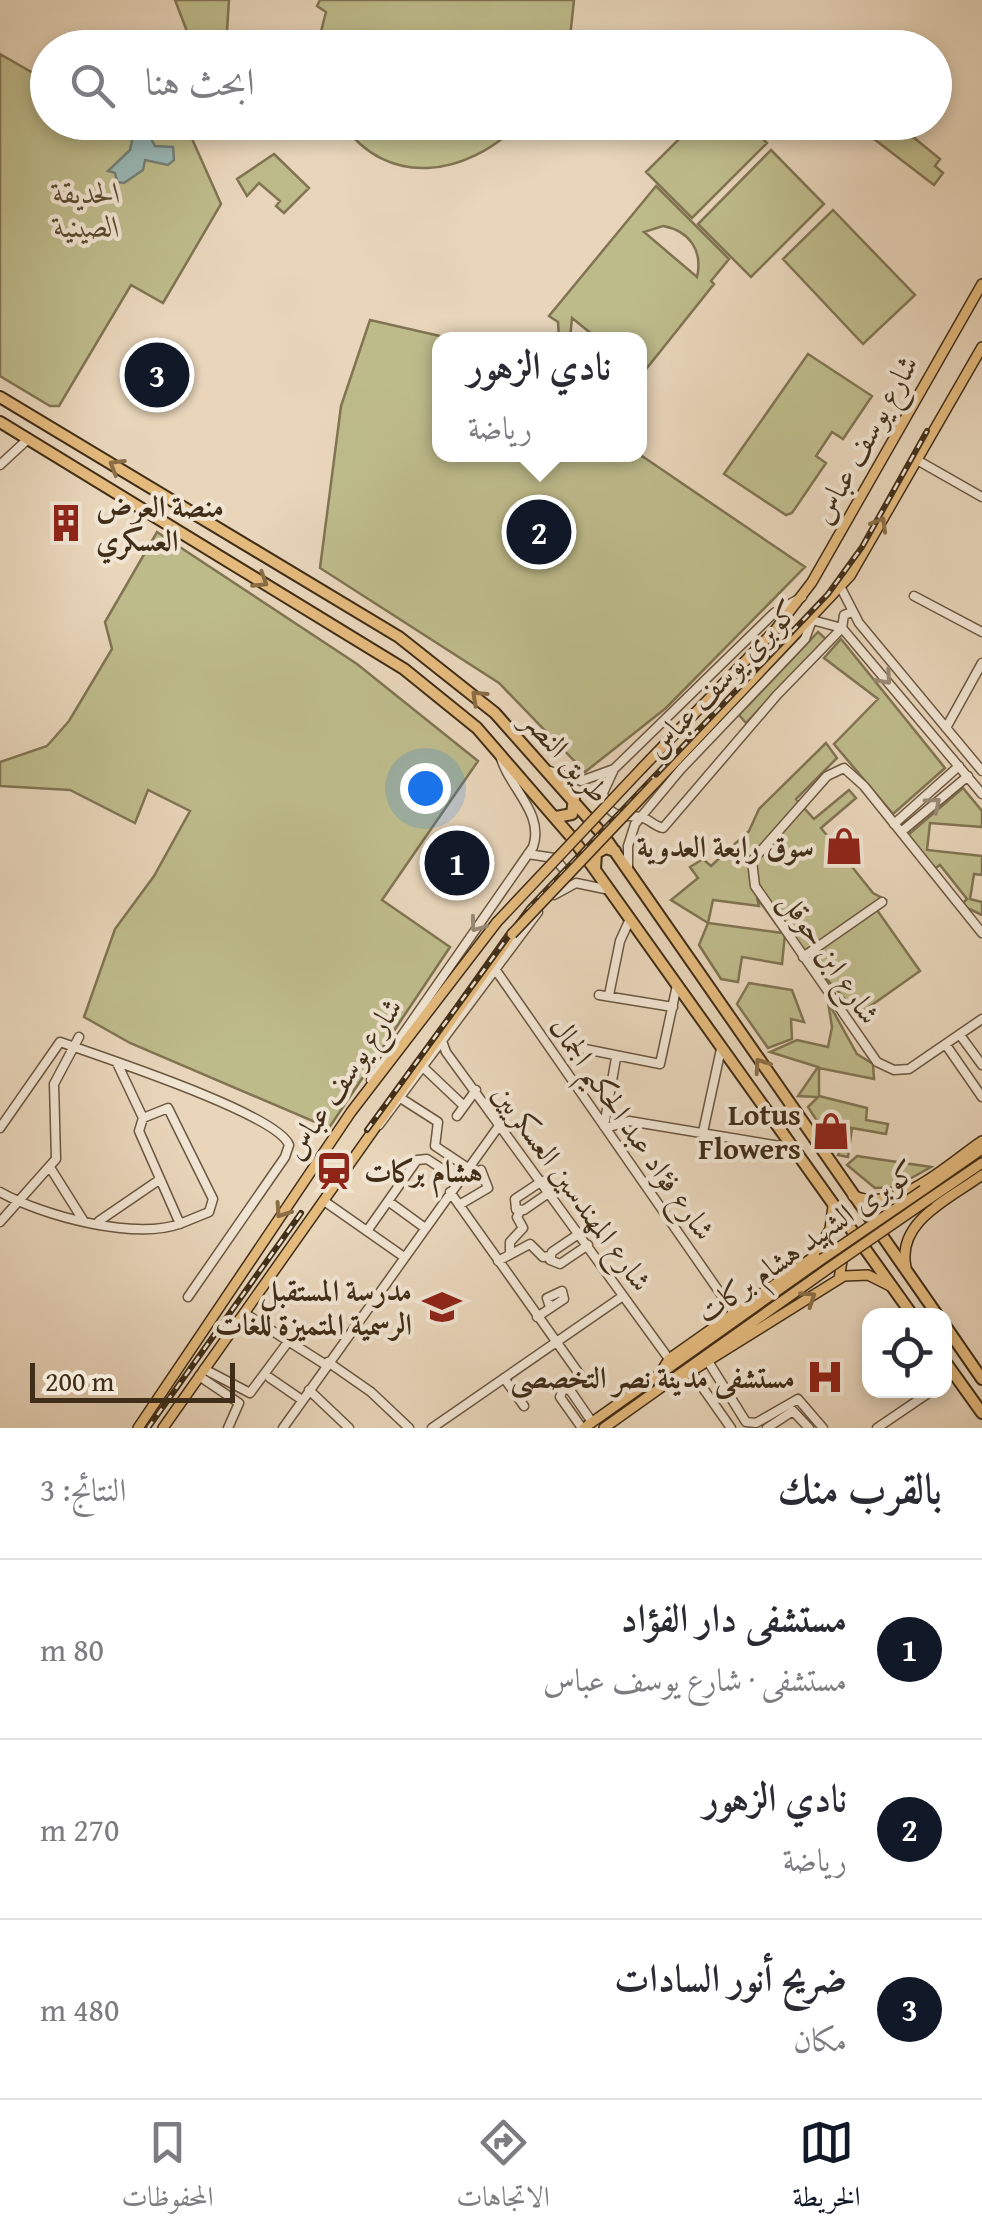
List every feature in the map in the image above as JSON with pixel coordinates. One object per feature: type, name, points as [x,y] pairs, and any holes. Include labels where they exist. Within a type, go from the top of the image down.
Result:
[{"type":"highway","name":"طريق النصر","points":[[0,396],[425,654],[480,699],[550,771],[616,852],[932,1308]]},
{"type":"highway","name":"طريق النصر","points":[[0,422],[404,669],[499,751],[595,869],[907,1308]]},
{"type":"highway","points":[[556,817],[572,814],[574,798]]},
{"type":"highway","points":[[595,869],[593,859],[599,850],[616,852]]},
{"type":"highway","points":[[843,1220],[855,1222],[862,1208]]},
{"type":"highway","points":[[879,1269],[879,1258],[894,1253]]},
{"type":"highway","points":[[952,1335],[982,1378]]},
{"type":"highway","points":[[952,1370],[982,1413]]},
{"type":"main road","name":"شارع يوسف عباس","points":[[802,597],[982,284]]},
{"type":"main road","name":"شارع يوسف عباس","points":[[841,588],[982,346]]},
{"type":"main road","name":"كوبرى يوسف عباس","points":[[373,1129],[512,934],[841,588]]},
{"type":"main road","name":"كوبرى يوسف عباس","points":[[358,1102],[497,922],[802,597]]},
{"type":"main road","name":"شارع يوسف عباس","points":[[138,1428],[358,1102]]},
{"type":"main road","name":"شارع يوسف عباس","points":[[165,1425],[373,1129]]},
{"type":"main road","points":[[850,1194],[870,1200],[897,1197],[982,1140]]},
{"type":"main road","name":"كوبرى الشهيد هشام بركات","points":[[926,1194],[982,1149]]},
{"type":"main road","name":"كوبرى الشهيد هشام بركات","points":[[663,1379],[822,1261],[982,1163]]},
{"type":"main road","points":[[909,1274],[904,1251],[916,1224],[982,1175]]},
{"type":"main road","points":[[897,1197],[894,1216],[904,1224],[916,1224]]},
{"type":"main road","points":[[822,1261],[833,1206]]},
{"type":"main road","points":[[604,1428],[663,1379],[669,1359],[734,1313],[822,1261],[826,1251],[838,1256],[843,1267],[839,1279]]},
{"type":"main road","points":[[586,1426],[663,1379],[696,1379],[839,1279],[868,1275],[895,1291]]},
{"type":"street","points":[[0,465],[28,439]]},
{"type":"street","points":[[917,460],[982,497]]},
{"type":"street","points":[[841,588],[852,612],[980,766]]},
{"type":"street","points":[[914,596],[982,632]]},
{"type":"street","name":"شارع يوسف عباس","points":[[614,769],[774,613],[802,597]]},
{"type":"street","points":[[614,769],[603,793],[607,808],[623,819],[642,817],[663,828],[842,628],[843,618],[852,612]]},
{"type":"street","points":[[629,870],[628,846],[642,817],[805,639],[812,620],[842,628],[982,794]]},
{"type":"street","points":[[937,739],[982,664]]},
{"type":"street","points":[[732,716],[747,730]]},
{"type":"street","points":[[499,751],[506,774],[536,823],[536,839],[528,854],[559,861],[570,885],[596,884],[616,899]]},
{"type":"street","points":[[894,824],[959,766]]},
{"type":"street","name":"شارع ابن حوقل","points":[[982,933],[855,774],[839,768],[756,853],[752,878],[877,1062],[894,1070],[908,1069],[982,1019]]},
{"type":"street","points":[[550,771],[581,781],[614,769]]},
{"type":"street","points":[[901,832],[968,776]]},
{"type":"street","name":"شارع يوسف عباس","points":[[358,1102],[389,1050],[528,854]]},
{"type":"street","name":"شارع يوسف عباس","points":[[373,1129],[402,1099],[542,908],[570,885]]},
{"type":"street","points":[[803,957],[882,902]]},
{"type":"street","points":[[630,919],[604,995],[672,1007]]},
{"type":"street","name":"شارع فؤاد عبد الحكيم الجمال","points":[[495,968],[734,1313]]},
{"type":"street","points":[[575,1048],[660,1064],[677,986]]},
{"type":"street","points":[[960,1035],[982,1065]]},
{"type":"street","points":[[0,1222],[51,1169],[58,1149],[54,1084],[79,1037]]},
{"type":"street","name":"شارع المهندسين العسكريين","points":[[442,1041],[669,1359]]},
{"type":"street","points":[[0,1128],[60,1042],[263,1120],[284,1134],[290,1145],[188,1297]]},
{"type":"street","points":[[946,1045],[982,1097]]},
{"type":"street","points":[[703,1132],[721,1048]]},
{"type":"street","points":[[616,1058],[605,1127],[629,1121],[792,1148]]},
{"type":"street","points":[[116,1062],[133,1090],[142,1118],[140,1136],[180,1224]]},
{"type":"street","points":[[424,1068],[464,1106]]},
{"type":"street","points":[[133,1090],[153,1076]]},
{"type":"street","points":[[457,1116],[476,1090]]},
{"type":"street","points":[[402,1099],[438,1122],[435,1146],[468,1168]]},
{"type":"street","points":[[0,1192],[83,1220],[150,1232],[209,1212],[214,1199],[168,1108],[142,1118]]},
{"type":"street","points":[[283,1428],[501,1123]]},
{"type":"street","points":[[366,1231],[420,1158],[459,1180]]},
{"type":"street","points":[[51,1169],[83,1220]]},
{"type":"street","points":[[459,1205],[488,1188],[481,1170]]},
{"type":"street","points":[[95,1222],[160,1180]]},
{"type":"street","points":[[520,1211],[514,1206],[516,1199],[542,1181]]},
{"type":"street","points":[[450,1192],[580,1375]]},
{"type":"street","points":[[510,1252],[510,1242],[523,1228],[517,1217],[520,1211],[550,1192]]},
{"type":"street","points":[[324,1201],[404,1257]]},
{"type":"street","points":[[388,1202],[425,1228]]},
{"type":"street","points":[[498,1261],[530,1244],[543,1257],[550,1256],[580,1234]]},
{"type":"street","points":[[550,1256],[552,1264],[560,1264],[588,1245]]},
{"type":"street","points":[[440,1424],[624,1296]]},
{"type":"street","points":[[537,1316],[550,1307]]},
{"type":"street","points":[[244,1314],[371,1392],[409,1428]]},
{"type":"street","points":[[202,1373],[250,1393],[288,1342]]},
{"type":"street","points":[[711,1368],[749,1424],[798,1399],[823,1428]]},
{"type":"street","points":[[202,1373],[239,1402],[228,1428]]},
{"type":"street","points":[[952,1377],[956,1375]]},
{"type":"street","points":[[270,1378],[302,1400]]},
{"type":"street","points":[[504,1378],[524,1406]]},
{"type":"street","points":[[696,1379],[732,1428]]},
{"type":"street","points":[[309,1390],[349,1428]]},
{"type":"street","points":[[877,1428],[920,1398]]},
{"type":"street","points":[[766,1428],[793,1411],[809,1428]]},
{"type":"street","points":[[440,1424],[454,1428]]},
{"type":"street","points":[[165,1425],[178,1428]]},
{"type":"green space","points":[[175,0],[229,0],[227,30],[186,30]]},
{"type":"green space","points":[[320,0],[574,0],[571,30],[321,30],[326,12],[317,6]]},
{"type":"green space","name":"الحديقة الصينية","points":[[0,54],[30,71],[30,140],[193,140],[221,204],[163,303],[131,285],[59,406],[50,406],[0,376]]},
{"type":"green space","points":[[357,140],[500,140],[476,155],[428,168],[404,166],[381,158]]},
{"type":"green space","points":[[678,140],[767,143],[692,218],[646,172]]},
{"type":"green space","points":[[875,140],[917,140],[940,159],[935,166],[943,173],[934,185]]},
{"type":"green space","points":[[771,150],[824,204],[751,277],[698,224]]},
{"type":"green space","points":[[274,154],[309,188],[284,213],[276,206],[280,201],[259,183],[247,196],[237,179]]},
{"type":"green space","points":[[656,186],[729,259],[711,281],[714,284],[647,368],[647,332],[589,332],[572,318],[571,332],[559,332],[558,322],[549,316]],"holes":[[[663,226],[681,232],[696,251],[697,277],[644,232]]]},
{"type":"green space","points":[[833,210],[915,295],[863,344],[783,259]]},
{"type":"green space","points":[[370,320],[432,334],[432,462],[647,459],[805,567],[666,708],[585,772],[499,683],[320,568],[341,406]]},
{"type":"green space","points":[[808,354],[872,396],[843,439],[832,432],[816,456],[826,463],[792,513],[786,515],[724,474]]},
{"type":"green space","points":[[157,532],[357,664],[478,761],[382,900],[450,947],[329,1128],[130,1043],[84,1017],[115,929],[154,876],[190,811],[148,790],[135,823],[70,790],[0,786],[0,762],[47,746],[69,721],[112,649],[105,622]]},
{"type":"green space","points":[[818,632],[826,639],[746,723],[739,715]]},
{"type":"green space","points":[[841,639],[945,768],[893,814],[834,744],[878,699],[824,658]]},
{"type":"green space","points":[[826,743],[837,758],[796,799],[814,819],[849,790],[856,798],[821,828],[873,893],[886,900],[877,910],[920,971],[859,1014],[785,934],[782,964],[742,957],[738,982],[721,979],[699,945],[708,923],[671,900],[698,878],[690,867],[703,859],[711,866],[749,831],[759,809]],"holes":[[[757,898],[783,933],[708,923],[713,900],[759,906]]]},
{"type":"green space","points":[[963,788],[982,811],[982,827],[930,823],[927,850],[982,856],[982,875],[974,874],[970,899],[982,902],[982,915],[961,905],[967,899],[940,865],[934,869],[908,835]]},
{"type":"green space","points":[[749,983],[792,990],[804,1022],[791,1019],[792,1039],[768,1048],[737,1004]]},
{"type":"green space","points":[[828,1002],[857,1054],[873,1064],[874,1079],[819,1068],[819,1096],[867,1108],[866,1120],[888,1124],[886,1134],[852,1128],[848,1157],[838,1155],[851,1128],[817,1121],[808,1107],[818,1097],[798,1096],[818,1067],[770,1052],[797,1040],[828,1047],[832,1027]]},
{"type":"green space","points":[[857,1156],[931,1167],[895,1187],[875,1188],[847,1165]]},
{"type":"water","points":[[132,140],[152,140],[155,146],[173,147],[174,160],[168,165],[145,160],[143,170],[124,183],[117,182],[115,173],[108,171],[130,150]]},
{"type":"railway","points":[[367,1130],[529,908],[828,594],[862,547],[927,431]]},
{"type":"railway","points":[[148,1428],[301,1213]]},
{"type":"place","name":"ضريح أنور السادات","points":[[157,375]]},
{"type":"place","name":"منصة العرض العسكري","points":[[66,523]]},
{"type":"place","name":"نادي الزهور","points":[[539,532]]},
{"type":"place","name":"سوق رابعة العدوية","points":[[844,846]]},
{"type":"place","name":"مستشفى دار الفؤاد","points":[[457,863]]},
{"type":"place","name":"Lotus Flowers","points":[[831,1131]]},
{"type":"place","name":"هشام بركات","points":[[334,1171]]},
{"type":"place","name":"مدرسة المستقبل الرسمية المتميزة للغات","points":[[442,1307]]},
{"type":"place","name":"مستشفى مدينة نصر التخصصى","points":[[825,1377]]}]
